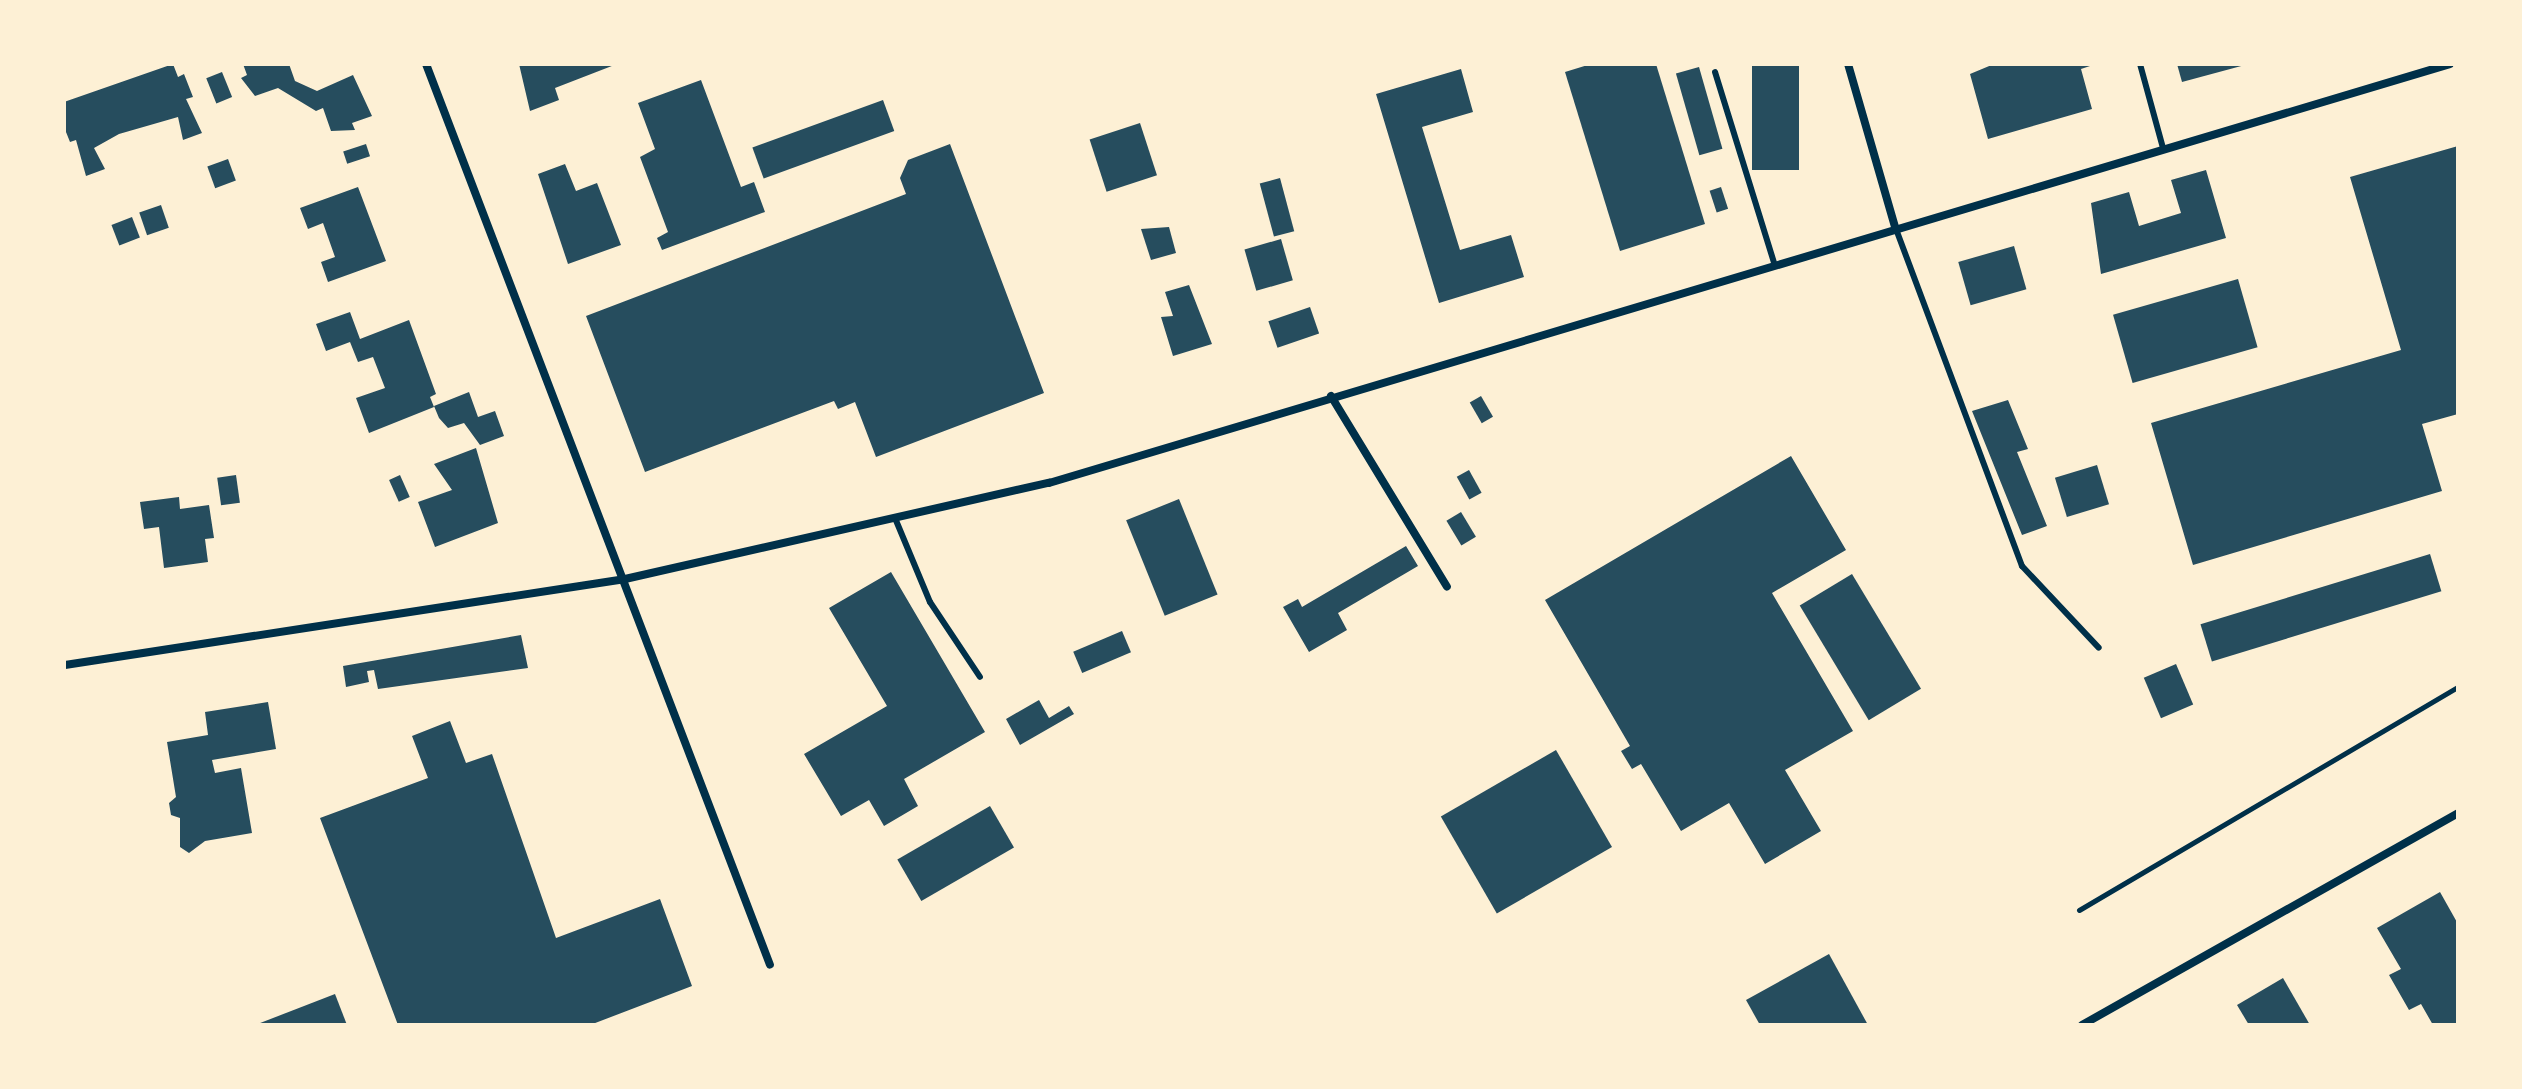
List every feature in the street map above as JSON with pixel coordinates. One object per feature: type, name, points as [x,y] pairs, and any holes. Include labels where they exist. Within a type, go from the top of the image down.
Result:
[{"type":"street","points":[[426,64],[770,965]]},
{"type":"street","points":[[1848,64],[1895,227]]},
{"type":"street","points":[[65,665],[625,579],[1049,483],[1774,263],[2450,64]]},
{"type":"street","points":[[1331,396],[1447,587]]},
{"type":"street","points":[[2082,1025],[2458,813]]},
{"type":"lane","points":[[2140,64],[2163,148]]},
{"type":"lane","points":[[1715,72],[1774,263]]},
{"type":"lane","points":[[1895,227],[2022,566],[2099,648]]},
{"type":"lane","points":[[895,518],[930,602],[980,677]]},
{"type":"path","points":[[2079,910],[2458,687]]},
{"type":"building","points":[[173,64],[178,77],[184,74],[193,97],[186,99],[202,133],[183,140],[178,117],[119,134],[94,148],[105,169],[86,176],[76,140],[70,142],[64,127],[64,102]]},
{"type":"building","points":[[243,64],[289,64],[295,81],[317,91],[353,75],[372,116],[352,123],[355,130],[331,131],[323,108],[316,111],[278,88],[255,96],[241,78],[247,75]]},
{"type":"building","points":[[519,64],[617,64],[555,88],[559,100],[530,111]]},
{"type":"building","points":[[1591,64],[1656,64],[1705,224],[1620,251],[1565,72]]},
{"type":"building","points":[[1752,64],[1799,64],[1799,170],[1752,170]]},
{"type":"building","points":[[1994,64],[2096,64],[2081,69],[2092,109],[1988,139],[1970,74]]},
{"type":"building","points":[[2177,64],[2245,64],[2245,65],[2182,82]]},
{"type":"building","points":[[1699,67],[1722,149],[1699,155],[1676,74]]},
{"type":"building","points":[[1461,69],[1473,112],[1422,127],[1460,250],[1511,235],[1524,277],[1439,303],[1376,94]]},
{"type":"building","points":[[222,72],[232,97],[216,103],[206,78]]},
{"type":"building","points":[[701,80],[741,187],[754,182],[765,212],[662,250],[657,238],[668,232],[640,157],[655,149],[638,103]]},
{"type":"building","points":[[883,100],[894,131],[764,179],[752,148]]},
{"type":"building","points":[[1140,123],[1157,175],[1107,192],[1090,139]]},
{"type":"building","points":[[366,144],[370,156],[347,164],[343,151]]},
{"type":"building","points":[[950,144],[1044,393],[876,457],[855,402],[838,409],[834,401],[645,472],[586,316],[906,194],[900,178],[908,160]]},
{"type":"building","points":[[2458,146],[2458,414],[2422,424],[2442,491],[2193,565],[2151,423],[2401,350],[2350,177]]},
{"type":"building","points":[[228,159],[236,181],[215,188],[207,167]]},
{"type":"building","points":[[565,164],[576,191],[597,183],[621,245],[568,264],[538,174]]},
{"type":"building","points":[[2206,170],[2226,238],[2101,274],[2091,203],[2129,192],[2139,226],[2181,213],[2171,180]]},
{"type":"building","points":[[1280,178],[1294,231],[1274,237],[1260,183]]},
{"type":"building","points":[[358,187],[386,261],[328,282],[321,262],[335,257],[323,223],[308,229],[300,208]]},
{"type":"building","points":[[1721,187],[1728,209],[1717,213],[1710,191]]},
{"type":"building","points":[[161,205],[169,228],[147,235],[139,212]]},
{"type":"building","points":[[132,217],[140,238],[119,245],[111,225]]},
{"type":"building","points":[[1169,227],[1176,253],[1151,260],[1141,229]]},
{"type":"building","points":[[1281,239],[1293,280],[1256,291],[1244,249]]},
{"type":"building","points":[[2014,246],[2026,289],[1971,305],[1958,262]]},
{"type":"building","points":[[2238,279],[2258,347],[2133,383],[2113,315]]},
{"type":"building","points":[[1189,285],[1212,344],[1173,356],[1161,317],[1173,316],[1165,292]]},
{"type":"building","points":[[1310,307],[1319,333],[1278,348],[1268,321]]},
{"type":"building","points":[[350,312],[360,339],[409,320],[436,394],[430,397],[434,407],[369,433],[356,398],[385,388],[373,357],[358,362],[350,342],[326,351],[316,324]]},
{"type":"building","points":[[469,392],[478,417],[495,411],[504,436],[480,445],[464,423],[448,428],[439,418],[434,406]]},
{"type":"building","points":[[1481,396],[1493,417],[1482,423],[1470,402]]},
{"type":"building","points":[[2008,400],[2028,449],[2017,452],[2047,526],[2022,535],[1972,411]]},
{"type":"building","points":[[476,448],[498,523],[435,547],[418,502],[452,490],[434,464]]},
{"type":"building","points":[[1791,456],[1846,550],[1772,593],[1853,731],[1785,770],[1821,831],[1765,864],[1729,803],[1681,831],[1641,764],[1632,769],[1621,751],[1630,746],[1545,600]]},
{"type":"building","points":[[2097,465],[2109,504],[2067,517],[2055,478]]},
{"type":"building","points":[[1469,470],[1482,493],[1469,500],[1457,477]]},
{"type":"building","points":[[236,475],[240,503],[221,505],[217,478]]},
{"type":"building","points":[[400,475],[410,497],[399,502],[389,480]]},
{"type":"building","points":[[179,497],[180,509],[209,505],[214,538],[205,539],[208,562],[164,568],[159,527],[144,529],[140,502]]},
{"type":"building","points":[[1179,499],[1218,594],[1165,616],[1126,520]]},
{"type":"building","points":[[1461,512],[1476,537],[1461,546],[1446,521]]},
{"type":"building","points":[[1406,546],[1418,566],[1338,613],[1347,630],[1309,652],[1283,607],[1298,599],[1302,607]]},
{"type":"building","points":[[2430,554],[2441,591],[2212,661],[2200,624]]},
{"type":"building","points":[[891,572],[985,732],[904,779],[918,806],[884,826],[869,800],[841,816],[804,754],[887,706],[829,608]]},
{"type":"building","points":[[1852,574],[1921,689],[1869,720],[1800,605]]},
{"type":"building","points":[[1122,631],[1131,652],[1082,673],[1073,652]]},
{"type":"building","points":[[521,635],[528,668],[378,689],[374,670],[367,671],[369,682],[346,687],[343,666]]},
{"type":"building","points":[[2176,664],[2193,705],[2161,718],[2144,678]]},
{"type":"building","points":[[1039,700],[1049,718],[1069,706],[1074,714],[1020,745],[1006,719]]},
{"type":"building","points":[[268,702],[276,749],[212,760],[215,773],[241,768],[252,833],[205,841],[189,853],[180,847],[180,818],[171,815],[169,803],[176,797],[167,742],[208,735],[205,712]]},
{"type":"building","points":[[450,721],[466,763],[492,754],[556,938],[660,899],[692,986],[590,1025],[398,1025],[320,818],[428,778],[412,736]]},
{"type":"building","points":[[1556,750],[1612,847],[1497,913],[1441,817]]},
{"type":"building","points":[[990,806],[1014,848],[921,901],[897,860]]},
{"type":"building","points":[[2440,892],[2458,924],[2458,1025],[2433,1025],[2421,1004],[2409,1010],[2389,975],[2401,969],[2377,928]]},
{"type":"building","points":[[1829,954],[1868,1025],[1760,1025],[1746,1000]]},
{"type":"building","points":[[2283,978],[2310,1025],[2249,1025],[2237,1005]]},
{"type":"building","points":[[335,994],[347,1025],[255,1025]]}]
